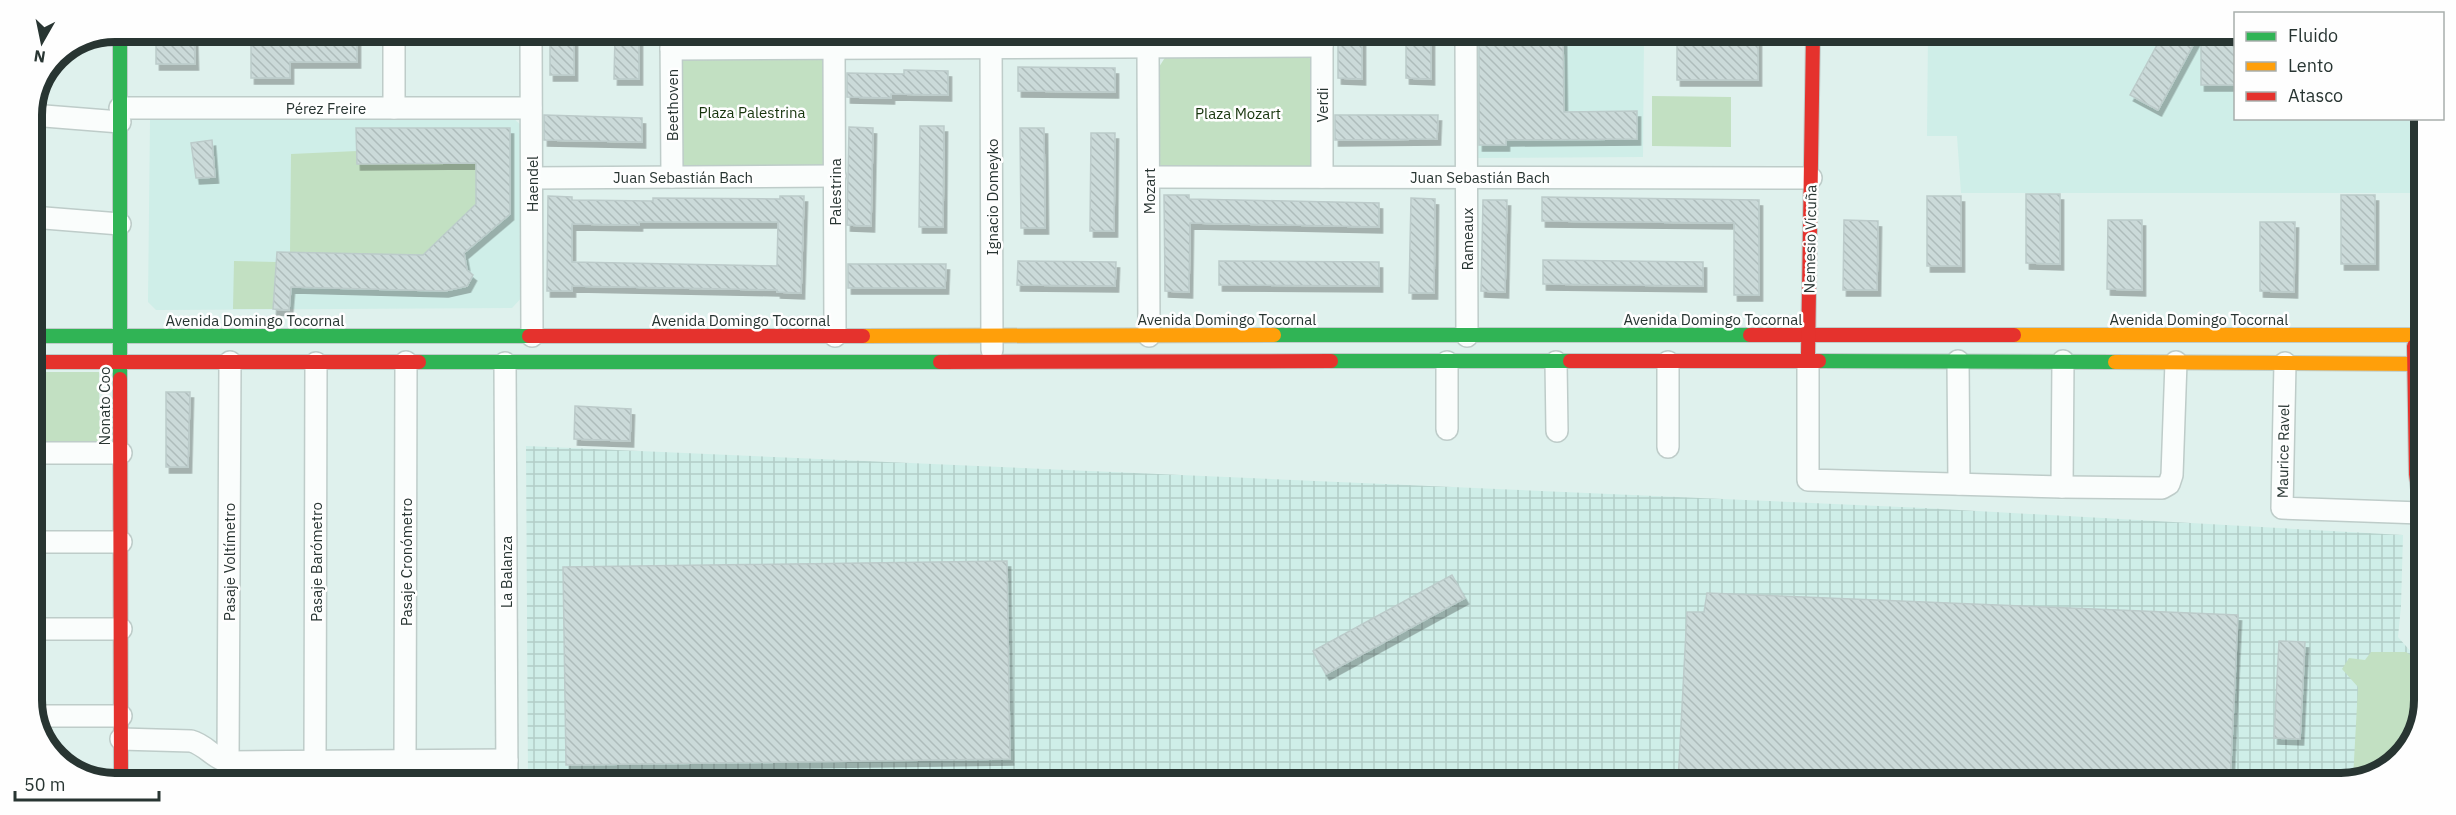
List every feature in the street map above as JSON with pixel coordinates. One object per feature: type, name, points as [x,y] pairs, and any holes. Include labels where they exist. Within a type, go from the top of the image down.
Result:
[{"type":"main road","name":"Nonato Coo","points":[[120,42],[121,773]]},
{"type":"main road","name":"Nemesio Vicuña","points":[[1808,362],[1813,42]]},
{"type":"main road","name":"Avenida Domingo Tocornal","points":[[42,336],[2414,335]]},
{"type":"main road","points":[[42,363],[1958,361],[2414,364]]},
{"type":"street","points":[[394,42],[394,108]]},
{"type":"street","name":"Haendel","points":[[531,42],[532,336]]},
{"type":"street","name":"Beethoven","points":[[671,42],[672,177]]},
{"type":"street","points":[[712,42],[834,48],[952,42]]},
{"type":"street","name":"Ignacio Domeyko","points":[[991,42],[992,362]]},
{"type":"street","points":[[1043,42],[1148,46],[1247,42]]},
{"type":"street","name":"Verdi","points":[[1322,42],[1322,177]]},
{"type":"street","name":"Rameaux","points":[[1467,42],[1467,336]]},
{"type":"street","name":"Mozart","points":[[1148,46],[1149,336]]},
{"type":"street","name":"Palestrina","points":[[834,48],[835,336]]},
{"type":"street","name":"Pérez Freire","points":[[42,115],[394,108],[531,108]]},
{"type":"street","name":"Juan Sebastián Bach","points":[[531,178],[835,176]]},
{"type":"street","name":"Juan Sebastián Bach","points":[[1149,177],[1811,178]]},
{"type":"street","points":[[42,218],[120,224]]},
{"type":"street","points":[[1958,361],[1959,484],[2162,488],[2169,484],[2172,475],[2175,362]]},
{"type":"street","name":"Pasaje Cronómetro","points":[[405,761],[406,362]]},
{"type":"street","points":[[1447,362],[1447,429]]},
{"type":"street","points":[[1556,362],[1557,430]]},
{"type":"street","points":[[1668,362],[1668,447]]},
{"type":"street","name":"Nemesio Vicuña","points":[[1808,362],[1808,480],[1959,484]]},
{"type":"street","points":[[2062,487],[2063,362]]},
{"type":"street","name":"Pasaje Voltímetro","points":[[228,762],[230,363]]},
{"type":"street","name":"Pasaje Barómetro","points":[[315,762],[316,363]]},
{"type":"street","name":"La Balanza","points":[[505,363],[507,771]]},
{"type":"street","name":"Maurice Ravel","points":[[2285,363],[2282,508],[2414,516]]},
{"type":"street","points":[[42,453],[121,453]]},
{"type":"street","points":[[42,542],[121,542]]},
{"type":"street","points":[[42,629],[121,629]]},
{"type":"street","points":[[44,716],[121,716]]},
{"type":"street","points":[[121,739],[191,741],[199,743],[215,757],[228,762],[405,761],[507,771]]},
{"type":"shaded area","points":[[1475,42],[1644,42],[1643,157],[1476,158]]},
{"type":"shaded area","points":[[1928,42],[2234,42],[2234,120],[2414,120],[2414,193],[1961,193],[1957,136],[1927,136]]},
{"type":"shaded area","points":[[511,116],[525,129],[525,294],[512,308],[156,310],[148,302],[150,120]]},
{"type":"shaded area","points":[[526,446],[1924,508],[2403,535],[2398,637],[2414,655],[2412,719],[2402,741],[2385,758],[2364,769],[2350,772],[528,773]]},
{"type":"green space","name":"Plaza Palestrina","points":[[821,53],[827,62],[827,168],[683,171],[677,162],[677,59]]},
{"type":"green space","name":"Plaza Mozart","points":[[1166,56],[1307,56],[1316,63],[1317,160],[1308,169],[1168,168],[1158,164],[1159,67]]},
{"type":"green space","points":[[1652,96],[1731,97],[1731,147],[1652,146]]},
{"type":"green space","points":[[357,151],[357,164],[476,163],[476,204],[423,255],[290,253],[291,154]]},
{"type":"green space","points":[[234,261],[276,262],[273,309],[233,309]]},
{"type":"green space","points":[[42,372],[99,372],[100,443],[42,442]]},
{"type":"green space","points":[[2371,652],[2406,652],[2414,658],[2414,700],[2412,719],[2402,741],[2385,758],[2364,769],[2353,771],[2358,687],[2342,669],[2349,658],[2365,660]]},
{"type":"building","points":[[156,42],[194,42],[195,64],[156,64]]},
{"type":"building","points":[[251,42],[357,42],[357,62],[290,62],[290,78],[251,78]]},
{"type":"building","points":[[550,42],[574,42],[574,75],[550,75]]},
{"type":"building","points":[[615,42],[639,42],[639,79],[614,79]]},
{"type":"building","points":[[1338,42],[1362,42],[1362,79],[1338,78]]},
{"type":"building","points":[[1406,42],[1431,42],[1431,79],[1406,78]]},
{"type":"building","points":[[1479,42],[1563,42],[1564,112],[1637,111],[1637,139],[1506,140],[1506,145],[1479,145]]},
{"type":"building","points":[[1677,42],[1758,42],[1758,80],[1677,80]]},
{"type":"building","points":[[2159,42],[2195,42],[2158,110],[2130,95]]},
{"type":"building","points":[[2201,42],[2234,42],[2234,85],[2201,85]]},
{"type":"building","points":[[1018,67],[1115,68],[1115,92],[1018,91]]},
{"type":"building","points":[[904,70],[948,71],[948,95],[891,94],[891,98],[847,97],[847,73],[904,74]]},
{"type":"building","points":[[544,115],[642,118],[642,142],[544,140]]},
{"type":"building","points":[[1335,115],[1438,115],[1437,139],[1335,140]]},
{"type":"building","points":[[920,126],[944,126],[943,227],[919,227]]},
{"type":"building","points":[[849,127],[873,128],[871,226],[847,225]]},
{"type":"building","points":[[356,128],[510,128],[510,214],[464,253],[467,270],[473,275],[467,286],[445,291],[291,287],[289,310],[273,309],[277,252],[423,255],[476,204],[476,163],[357,164]]},
{"type":"building","points":[[1020,128],[1044,128],[1045,228],[1021,228]]},
{"type":"building","points":[[1091,133],[1115,133],[1114,231],[1090,231]]},
{"type":"building","points":[[212,140],[215,177],[196,178],[191,143]]},
{"type":"building","points":[[2026,194],[2060,194],[2060,264],[2026,263]]},
{"type":"building","points":[[1164,195],[1189,195],[1189,199],[1379,203],[1379,227],[1190,223],[1189,292],[1165,291]]},
{"type":"building","points":[[2341,195],[2375,195],[2375,264],[2341,264]]},
{"type":"building","points":[[548,196],[572,197],[572,200],[653,201],[653,198],[780,199],[780,196],[804,196],[801,293],[777,292],[777,290],[572,286],[572,291],[547,291]],"holes":[[[778,222],[777,266],[572,262],[572,224]]]},
{"type":"building","points":[[1927,196],[1961,196],[1961,266],[1927,266]]},
{"type":"building","points":[[1542,197],[1759,200],[1759,295],[1734,295],[1734,223],[1542,221]]},
{"type":"building","points":[[1411,198],[1435,199],[1434,293],[1409,293]]},
{"type":"building","points":[[1483,200],[1507,200],[1505,292],[1481,291]]},
{"type":"building","points":[[1844,220],[1878,221],[1877,290],[1843,290]]},
{"type":"building","points":[[2108,220],[2142,220],[2142,290],[2107,289]]},
{"type":"building","points":[[2260,222],[2295,222],[2294,292],[2260,291]]},
{"type":"building","points":[[1543,260],[1703,262],[1703,286],[1543,284]]},
{"type":"building","points":[[1018,261],[1116,262],[1115,286],[1017,285]]},
{"type":"building","points":[[1219,261],[1379,262],[1379,286],[1219,285]]},
{"type":"building","points":[[848,264],[946,264],[945,288],[848,288]]},
{"type":"building","points":[[166,392],[190,392],[188,467],[166,467]]},
{"type":"building","points":[[575,406],[631,409],[630,441],[574,439]]},
{"type":"building","points":[[1007,561],[1010,759],[566,765],[563,567]]},
{"type":"building","points":[[1452,575],[1465,598],[1326,674],[1313,651]]},
{"type":"building","points":[[1707,593],[2238,615],[2230,773],[1679,773],[1687,612],[1704,612]]},
{"type":"building","points":[[2279,641],[2305,642],[2300,739],[2274,738]]},
{"type":"traffic: fast","points":[[120,42],[120,379]]},
{"type":"traffic: fast","points":[[1274,335],[1750,335]]},
{"type":"traffic: fast","points":[[42,336],[529,336]]},
{"type":"traffic: fast","points":[[1331,361],[1570,361]]},
{"type":"traffic: fast","points":[[1819,361],[2115,362]]},
{"type":"traffic: fast","points":[[419,362],[940,362]]},
{"type":"traffic: slow","points":[[863,336],[1274,335]]},
{"type":"traffic: slow","points":[[2014,335],[2414,335]]},
{"type":"traffic: slow","points":[[2115,362],[2414,364]]},
{"type":"traffic: jam","points":[[1808,354],[1813,42]]},
{"type":"traffic: jam","points":[[1750,335],[2014,335]]},
{"type":"traffic: jam","points":[[529,336],[863,336]]},
{"type":"traffic: jam","points":[[940,362],[1331,361]]},
{"type":"traffic: jam","points":[[1570,361],[1819,361]]},
{"type":"traffic: jam","points":[[42,362],[419,362]]},
{"type":"traffic: jam","points":[[120,379],[121,773]]}]
